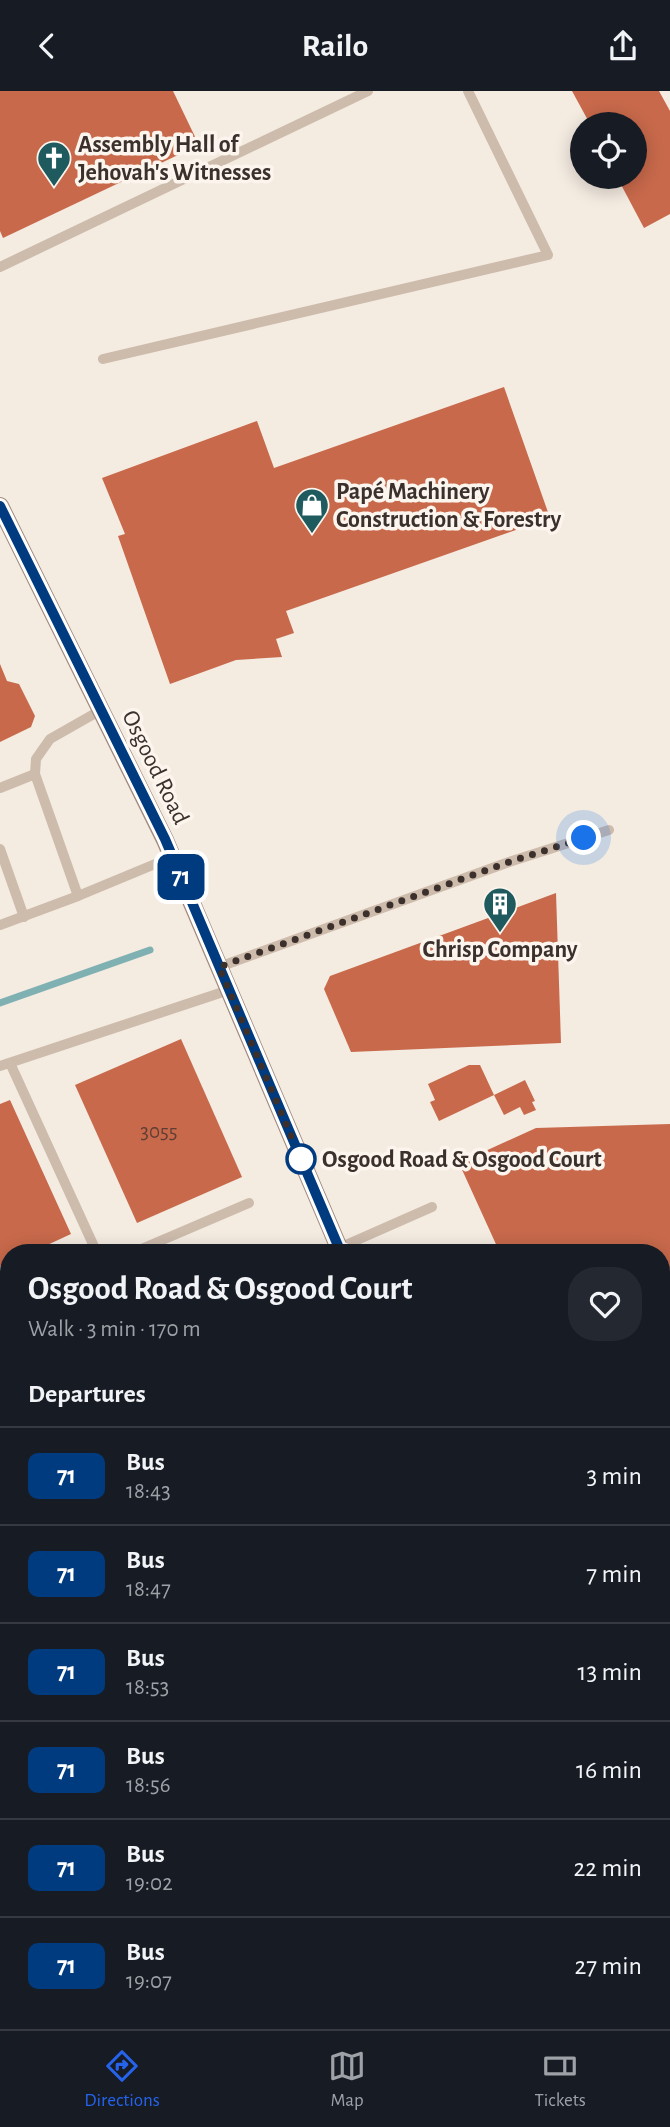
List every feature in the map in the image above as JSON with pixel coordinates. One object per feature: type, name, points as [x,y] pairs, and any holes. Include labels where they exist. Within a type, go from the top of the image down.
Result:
[{"type":"main road","name":"Osgood Road","points":[[0,506],[172,856],[336,1244]]},
{"type":"lane","points":[[0,267],[368,91]]},
{"type":"lane","points":[[103,359],[548,255],[468,91]]},
{"type":"lane","points":[[78,896],[35,775],[36,759],[50,739],[101,710]]},
{"type":"lane","points":[[0,788],[35,775]]},
{"type":"lane","points":[[219,967],[509,862],[609,830]]},
{"type":"lane","points":[[0,849],[24,916]]},
{"type":"lane","points":[[0,925],[78,896],[172,856]]},
{"type":"lane","points":[[93,1244],[5,1065],[229,991]]},
{"type":"lane","points":[[153,1244],[249,1203]]},
{"type":"lane","points":[[356,1244],[432,1207]]},
{"type":"building","name":"Assembly Hall of Jehovah's Witnesses","points":[[0,91],[173,91],[199,145],[3,238],[0,231]]},
{"type":"building","points":[[572,91],[659,91],[670,111],[670,214],[644,228],[623,189],[647,189],[647,112],[583,112]]},
{"type":"building","name":"Papé Machinery Construction & Forestry","points":[[504,387],[550,518],[286,611],[294,633],[276,639],[282,657],[236,660],[170,684],[118,536],[125,534],[102,478],[257,421],[274,468]]},
{"type":"building","points":[[0,664],[7,681],[19,684],[35,716],[31,727],[0,742]]},
{"type":"building","name":"Chrisp Company","points":[[556,893],[561,1043],[351,1052],[324,989],[330,976]]},
{"type":"building","points":[[181,1039],[242,1177],[137,1223],[75,1085]]},
{"type":"building","points":[[469,1065],[480,1065],[494,1095],[439,1121],[430,1102],[435,1100],[428,1084]]},
{"type":"building","points":[[525,1080],[535,1101],[532,1102],[536,1110],[524,1115],[520,1107],[504,1115],[494,1095]]},
{"type":"building","points":[[10,1100],[71,1234],[49,1244],[0,1244],[0,1104]]},
{"type":"building","points":[[670,1124],[670,1244],[496,1244],[459,1163],[536,1128]]},
{"type":"waterway","points":[[0,1003],[150,950]]},
{"type":"bus line","name":"71","points":[[0,506],[165,839],[337,1244]]},
{"type":"place","name":"Assembly Hall of Jehovah's Witnesses","points":[[54,188]]},
{"type":"place","name":"Papé Machinery Construction & Forestry","points":[[312,535]]},
{"type":"place","name":"Chrisp Company","points":[[500,934]]},
{"type":"place","name":"Osgood Road & Osgood Court","points":[[301,1159]]},
{"type":"route","points":[[301,1159],[219,967],[509,862],[584,838]]}]
